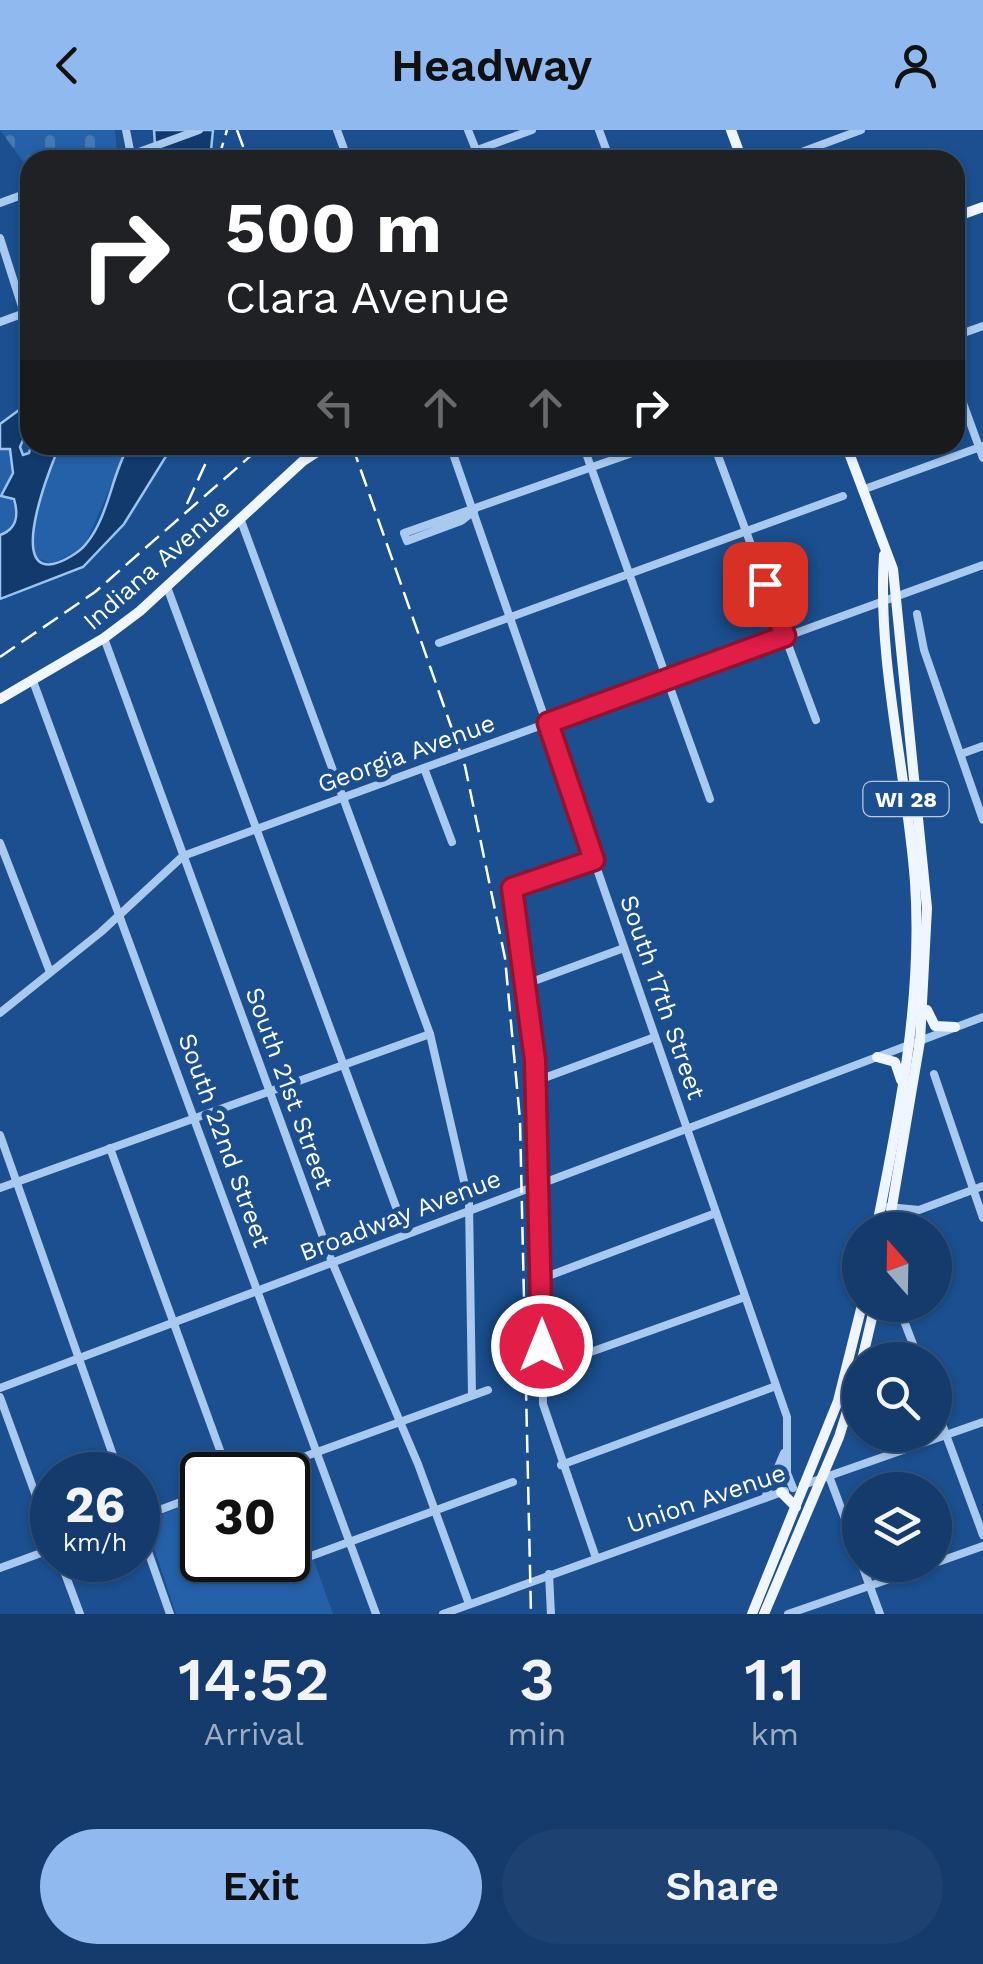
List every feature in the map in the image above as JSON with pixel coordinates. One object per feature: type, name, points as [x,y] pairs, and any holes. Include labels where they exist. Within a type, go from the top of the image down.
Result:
[{"type":"main road","name":"Indiana Avenue","points":[[0,700],[104,638],[312,455]]},
{"type":"main road","name":"WI 28","points":[[850,455],[884,554],[925,864],[925,998],[884,1212]]},
{"type":"main road","name":"WI 28","points":[[887,1212],[902,1085],[915,1043],[916,954],[915,886],[890,598]]},
{"type":"main road","points":[[925,998],[931,1023],[956,1028]]},
{"type":"main road","points":[[877,1057],[895,1062],[902,1085]]},
{"type":"main road","points":[[752,1614],[838,1401],[858,1322]]},
{"type":"main road","points":[[764,1614],[842,1428]]},
{"type":"main road","points":[[787,1490],[796,1507]]},
{"type":"street","points":[[144,150],[199,130]]},
{"type":"street","points":[[489,150],[532,130]]},
{"type":"street","points":[[807,150],[862,130]]},
{"type":"street","points":[[0,238],[20,293]]},
{"type":"street","points":[[965,407],[983,458]]},
{"type":"street","name":"South 17th Street","points":[[454,455],[790,1427],[787,1490]]},
{"type":"street","points":[[586,455],[710,800]]},
{"type":"street","points":[[474,511],[461,521],[406,541],[404,533],[628,455]]},
{"type":"street","points":[[718,455],[816,720]]},
{"type":"street","points":[[861,485],[953,455]]},
{"type":"street","points":[[439,643],[844,496]]},
{"type":"street","points":[[240,518],[430,1034],[469,1210],[472,1396]]},
{"type":"street","name":"Georgia Avenue","points":[[0,1013],[122,913],[184,856],[983,565]]},
{"type":"street","points":[[167,586],[406,1234]]},
{"type":"street","points":[[917,614],[924,650],[983,820]]},
{"type":"street","name":"South 21st Street","points":[[104,638],[332,1262],[401,1421],[469,1604]]},
{"type":"street","name":"South 22nd Street","points":[[33,681],[122,913],[376,1614]]},
{"type":"street","points":[[960,754],[983,746]]},
{"type":"street","points":[[424,768],[452,842]]},
{"type":"street","points":[[0,844],[50,972]]},
{"type":"street","points":[[594,860],[512,888],[536,1081],[544,1417],[596,1558]]},
{"type":"street","points":[[526,984],[624,948]]},
{"type":"street","name":"Broadway Avenue","points":[[0,1388],[983,1017]]},
{"type":"street","points":[[0,1188],[430,1034]]},
{"type":"street","points":[[536,1081],[655,1037]]},
{"type":"street","points":[[934,1074],[983,1218]]},
{"type":"street","points":[[0,1135],[112,1452]]},
{"type":"street","points":[[110,1148],[221,1452]]},
{"type":"street","points":[[887,1206],[918,1210],[983,1186]]},
{"type":"street","points":[[543,1278],[716,1214]]},
{"type":"street","points":[[542,1368],[746,1296]]},
{"type":"street","points":[[562,1465],[776,1386]]},
{"type":"street","points":[[310,1455],[488,1390]]},
{"type":"street","points":[[0,1397],[30,1480]]},
{"type":"street","name":"Union Avenue","points":[[952,1433],[983,1422]]},
{"type":"street","name":"South 17th Street","points":[[765,1498],[786,1450]]},
{"type":"street","points":[[952,1451],[983,1535]]},
{"type":"street","name":"Union Avenue","points":[[443,1614],[897,1452]]},
{"type":"street","points":[[824,1477],[842,1518]]},
{"type":"street","points":[[311,1556],[513,1482]]},
{"type":"street","points":[[952,1557],[983,1546]]},
{"type":"street","points":[[0,1568],[30,1557]]},
{"type":"street","points":[[549,1574],[551,1614]]},
{"type":"street","points":[[68,1582],[80,1614]]},
{"type":"street","points":[[159,1582],[170,1614]]},
{"type":"street","points":[[868,1582],[880,1614]]},
{"type":"street","points":[[788,1614],[881,1582]]},
{"type":"green space","points":[[0,130],[115,130],[117,150],[20,150],[20,157]]},
{"type":"green space","points":[[6,447],[12,452],[10,486],[1,496],[14,499],[16,516],[10,529],[0,535],[0,449]]},
{"type":"green space","points":[[56,455],[125,455],[84,547],[52,564],[37,558],[33,535]]},
{"type":"green space","points":[[180,1507],[180,1582],[310,1582],[310,1550],[333,1614],[176,1614],[160,1566],[160,1515]]},
{"type":"shaded area","points":[[154,130],[213,130],[211,150],[155,150]]},
{"type":"shaded area","points":[[20,409],[20,455],[56,455],[33,534],[34,551],[40,562],[57,563],[86,544],[100,521],[125,455],[167,455],[124,524],[83,567],[0,599],[0,535],[13,525],[16,511],[14,499],[1,496],[13,473],[10,449],[0,449],[0,424]]},
{"type":"railway","points":[[221,150],[227,130]]},
{"type":"railway","points":[[237,130],[244,150]]},
{"type":"railway","points":[[187,504],[209,455]]},
{"type":"railway","points":[[0,657],[95,592],[252,455]]},
{"type":"railway","points":[[356,455],[465,766],[505,958],[520,1120],[531,1614]]},
{"type":"route","points":[[542,1346],[535,1060],[512,888],[594,860],[548,723],[785,636],[765,584]]}]
